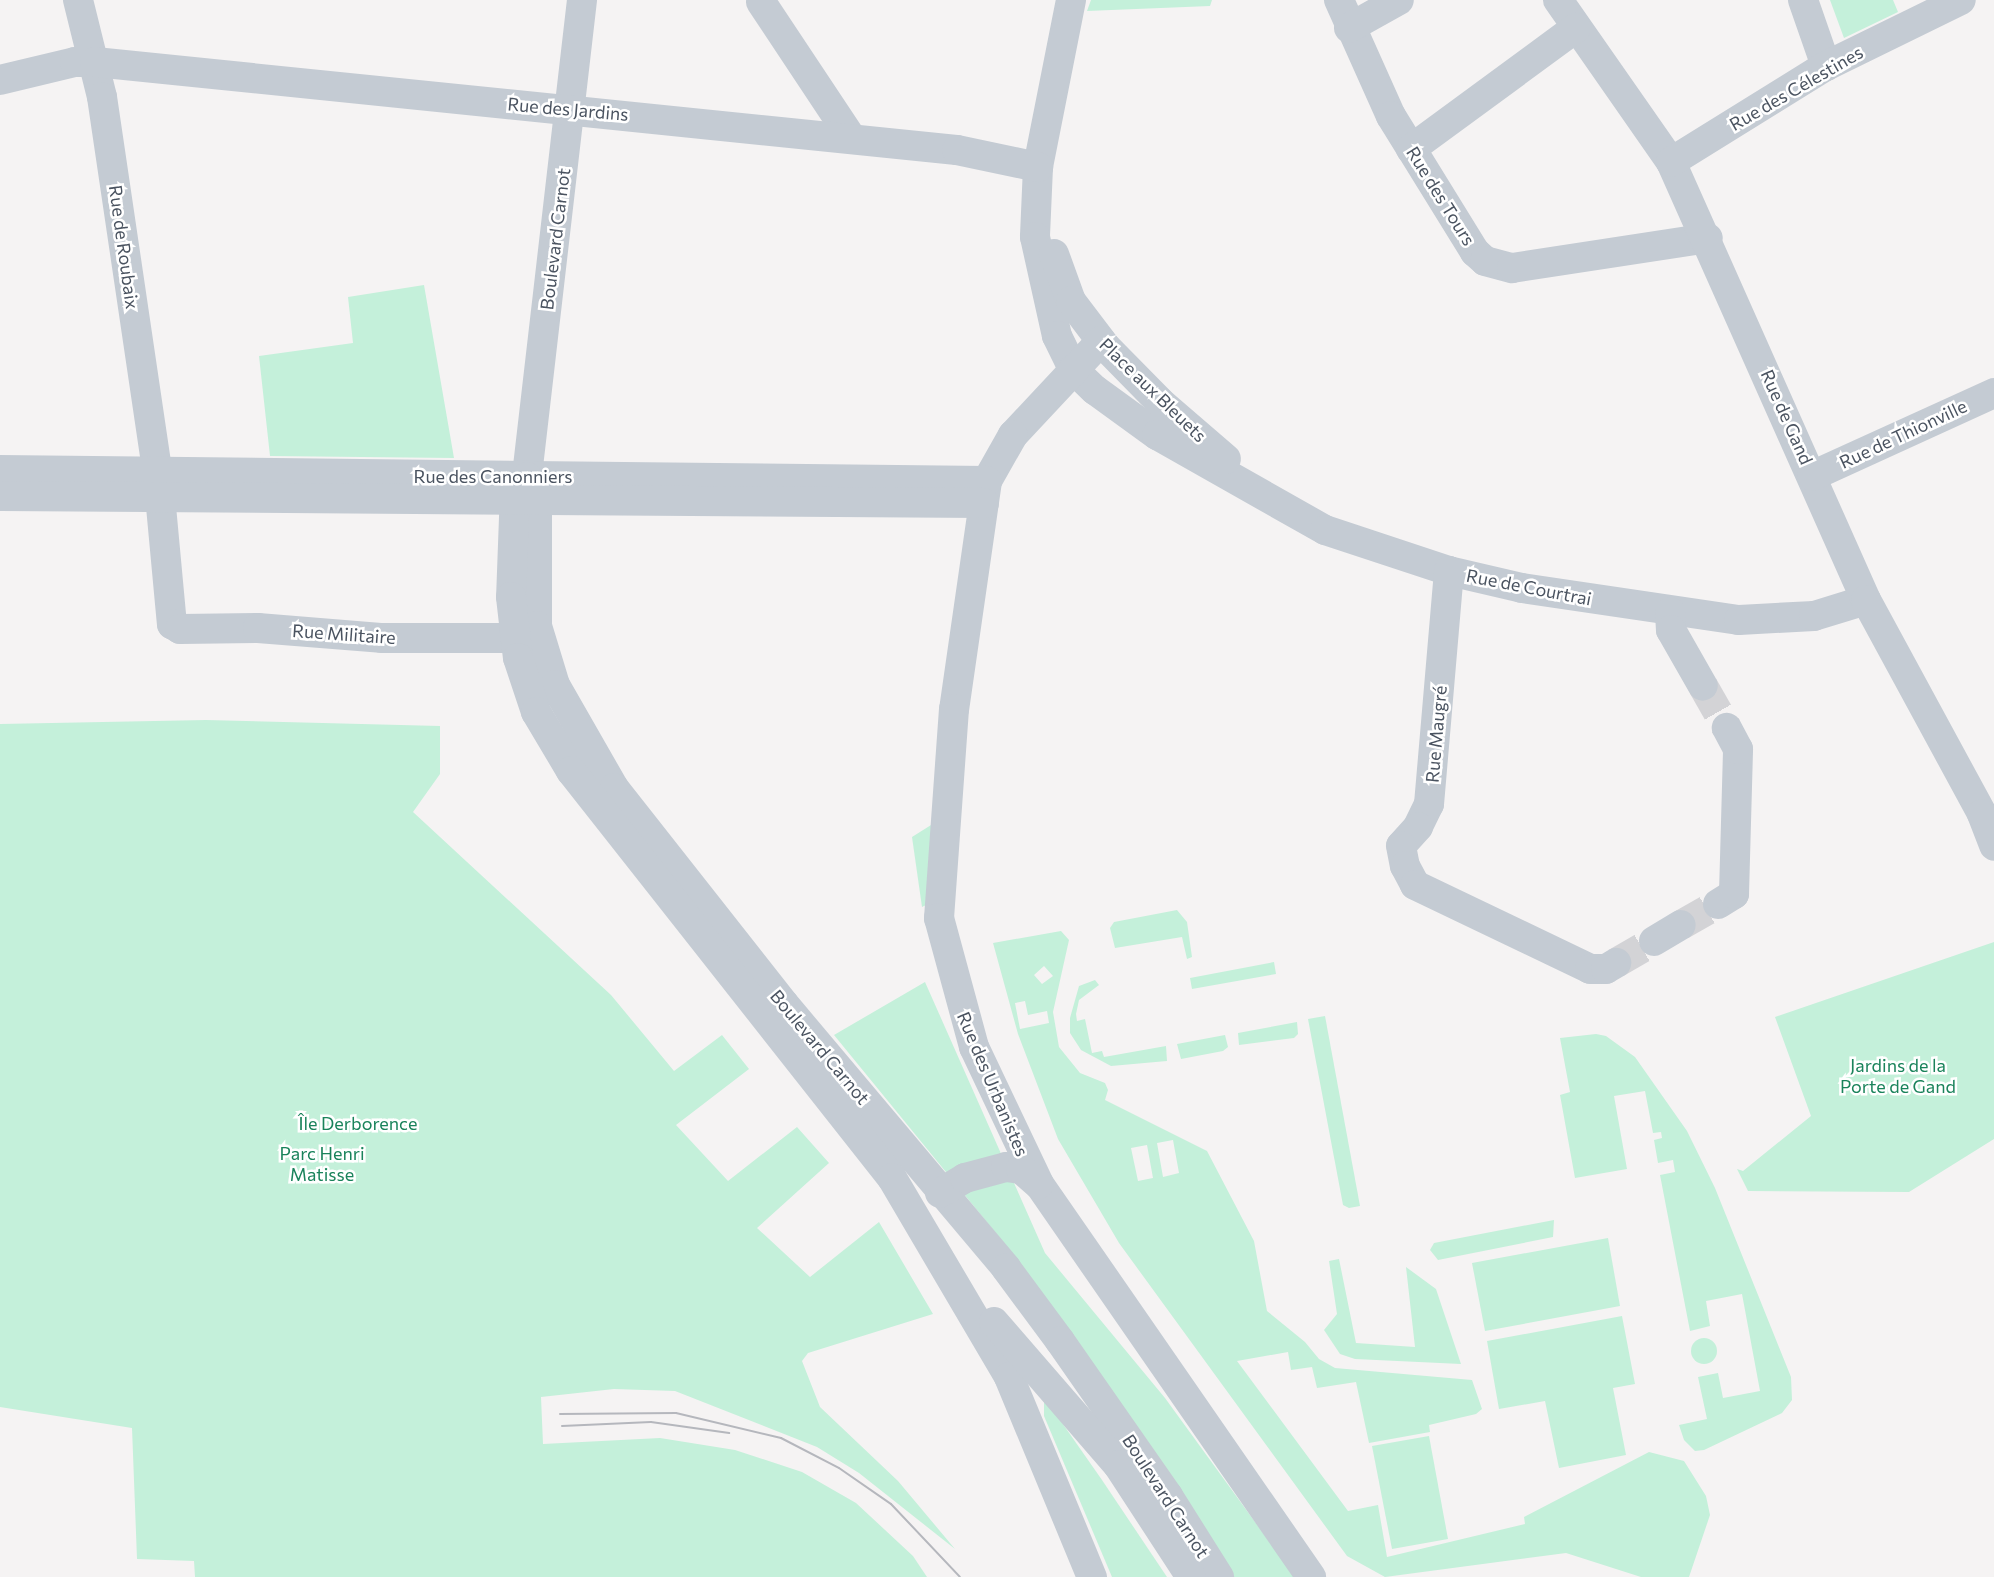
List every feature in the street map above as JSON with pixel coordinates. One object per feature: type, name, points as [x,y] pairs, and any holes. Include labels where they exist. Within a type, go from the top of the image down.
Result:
[{"type":"street","name":"Rue de Roubaix","points":[[78,0],[95,62],[159,485],[174,627]]},
{"type":"street","name":"Boulevard Carnot","points":[[582,0],[533,488],[535,596],[540,640],[559,696],[592,756],[784,1004],[947,1200],[1076,1363],[1219,1577]]},
{"type":"street","points":[[1038,167],[1070,0]]},
{"type":"street","name":"Rue des Tours","points":[[1339,0],[1349,28],[1411,149],[1475,252],[1498,266],[1512,268],[1709,237]]},
{"type":"street","points":[[1349,28],[1399,0]]},
{"type":"street","name":"Rue de Gand","points":[[1558,0],[1671,162],[1709,237],[1866,600],[1982,814],[1994,846]]},
{"type":"street","points":[[1802,0],[1826,66]]},
{"type":"street","name":"Rue des Célestines","points":[[1671,162],[1826,66],[1961,0]]},
{"type":"street","points":[[761,2],[852,139]]},
{"type":"street","points":[[1411,149],[1577,28]]},
{"type":"street","name":"Rue des Jardins","points":[[0,80],[75,62],[95,62],[957,150],[1038,167]]},
{"type":"street","name":"Place aux Bleuets","points":[[1038,167],[1059,275],[1101,341],[1184,424],[1312,523]]},
{"type":"street","name":"Place aux Bleuets","points":[[1038,167],[1034,210],[1038,258],[1056,336],[1073,369],[1157,435],[1312,523]]},
{"type":"street","name":"Rue des Urbanistes","points":[[1101,341],[1013,435],[986,492],[954,709],[947,842],[937,904],[946,953],[970,1036],[1039,1184],[1114,1299],[1311,1577]]},
{"type":"street","name":"Rue de Thionville","points":[[1812,476],[1994,393]]},
{"type":"street","name":"Rue des Canonniers","points":[[0,470],[159,485]]},
{"type":"street","name":"Rue des Canonniers","points":[[0,496],[159,485],[986,492]]},
{"type":"street","name":"Boulevard Carnot","points":[[533,488],[511,584],[515,638],[527,690],[571,771],[872,1149],[953,1274],[1020,1400],[1092,1577]]},
{"type":"street","name":"Rue de Courtrai","points":[[1312,523],[1449,571],[1522,588],[1670,612],[1739,620],[1814,616],[1866,600]]},
{"type":"street","name":"Rue Maugré","points":[[1449,571],[1429,804],[1418,827],[1401,846],[1405,866],[1415,885],[1590,969],[1606,970],[1616,963]]},
{"type":"street","points":[[1670,612],[1671,630],[1703,686]]},
{"type":"street","name":"Rue Militaire","points":[[174,627],[381,638],[515,638]]},
{"type":"street","points":[[1718,904],[1734,894],[1738,749],[1727,728]]},
{"type":"street","points":[[1654,941],[1681,925]]},
{"type":"street","points":[[947,1200],[965,1178],[1006,1167],[1021,1169],[1039,1184]]},
{"type":"street","name":"Boulevard Carnot","points":[[953,1274],[1118,1465],[1191,1577]]},
{"type":"green space","points":[[1091,0],[1212,0],[1210,6],[1087,11]]},
{"type":"green space","points":[[1830,0],[1893,0],[1898,12],[1844,38]]},
{"type":"green space","points":[[424,285],[454,458],[270,456],[259,356],[353,343],[348,297]]},
{"type":"green space","name":"Parc Henri Matisse","points":[[206,720],[440,726],[440,774],[413,812],[611,995],[674,1071],[722,1035],[749,1069],[676,1125],[728,1181],[797,1127],[829,1163],[757,1228],[810,1277],[879,1222],[933,1314],[808,1353],[802,1361],[820,1407],[898,1481],[955,1549],[859,1473],[817,1447],[675,1391],[614,1389],[541,1397],[543,1444],[660,1438],[735,1450],[802,1472],[856,1503],[913,1556],[927,1577],[195,1577],[194,1561],[137,1559],[132,1428],[0,1407],[0,724]]},
{"type":"green space","points":[[939,820],[928,904],[922,907],[912,837]]},
{"type":"green space","points":[[1177,910],[1187,922],[1192,957],[1187,959],[1182,937],[1115,948],[1110,928],[1114,922]]},
{"type":"green space","points":[[1061,931],[1069,940],[1053,1012],[1059,1047],[1080,1073],[1105,1083],[1108,1090],[1105,1100],[1207,1151],[1254,1241],[1267,1311],[1305,1342],[1319,1359],[1335,1368],[1472,1380],[1482,1409],[1476,1414],[1429,1425],[1430,1432],[1369,1443],[1356,1382],[1317,1388],[1312,1367],[1291,1370],[1288,1352],[1237,1361],[1348,1511],[1378,1505],[1387,1557],[1525,1524],[1524,1517],[1649,1452],[1684,1461],[1706,1496],[1710,1515],[1689,1577],[1641,1577],[1566,1553],[1385,1577],[1347,1556],[1119,1243],[1058,1139],[1018,1034],[993,943]],"holes":[[[1044,966],[1053,976],[1042,984],[1034,975]],[[1025,1001],[1028,1015],[1047,1011],[1049,1023],[1020,1029],[1015,1003]],[[1173,1140],[1179,1173],[1163,1177],[1157,1143]],[[1147,1145],[1153,1178],[1138,1181],[1131,1148]]]},
{"type":"green space","name":"Jardins de la Porte de Gand","points":[[1994,942],[1994,1139],[1909,1192],[1748,1191],[1737,1169],[1743,1171],[1811,1116],[1775,1017]]},
{"type":"green space","points":[[1274,962],[1276,974],[1192,989],[1190,978]]},
{"type":"green space","points":[[1095,980],[1099,985],[1079,1000],[1076,1014],[1077,1021],[1085,1019],[1092,1053],[1102,1051],[1104,1057],[1166,1046],[1167,1061],[1111,1066],[1081,1050],[1070,1033],[1070,1018],[1079,986]]},
{"type":"green space","points":[[925,982],[1045,1253],[1165,1398],[1295,1577],[1231,1577],[1008,1248],[834,1035]]},
{"type":"green space","points":[[1325,1016],[1360,1206],[1349,1208],[1343,1205],[1308,1019]]},
{"type":"green space","points":[[1297,1022],[1298,1034],[1294,1038],[1239,1045],[1238,1033]]},
{"type":"green space","points":[[1596,1034],[1606,1036],[1635,1057],[1687,1131],[1715,1188],[1791,1377],[1792,1400],[1782,1413],[1704,1450],[1695,1451],[1684,1440],[1679,1425],[1707,1419],[1698,1377],[1718,1373],[1723,1398],[1760,1391],[1742,1294],[1706,1301],[1710,1326],[1690,1331],[1660,1175],[1675,1172],[1673,1160],[1658,1163],[1654,1140],[1662,1138],[1661,1132],[1653,1133],[1645,1091],[1614,1096],[1627,1169],[1575,1178],[1560,1095],[1570,1092],[1560,1038]]},
{"type":"green space","points":[[1225,1035],[1228,1047],[1223,1051],[1181,1059],[1177,1044]]},
{"type":"green space","points":[[1554,1220],[1553,1237],[1438,1260],[1430,1250],[1434,1243]]},
{"type":"green space","points":[[1608,1238],[1620,1306],[1485,1331],[1472,1263]]},
{"type":"green space","points":[[1339,1259],[1356,1343],[1415,1347],[1406,1267],[1436,1289],[1461,1364],[1355,1359],[1340,1354],[1324,1330],[1337,1314],[1329,1261]]},
{"type":"green space","points":[[1622,1316],[1635,1384],[1613,1388],[1626,1455],[1559,1468],[1545,1401],[1499,1409],[1487,1341]]},
{"type":"green space","points":[[1704,1338],[1713,1342],[1717,1351],[1713,1360],[1704,1364],[1695,1360],[1691,1351],[1695,1342]]},
{"type":"green space","points":[[1044,1397],[1167,1577],[1112,1577],[1044,1416]]},
{"type":"green space","points":[[1429,1436],[1448,1539],[1392,1549],[1372,1446]]},
{"type":"tunnel","points":[[1703,686],[1727,728]]},
{"type":"tunnel","points":[[1681,925],[1718,904]]},
{"type":"tunnel","points":[[1616,963],[1654,941]]},
{"type":"tram line","points":[[560,1414],[676,1413],[781,1438],[839,1468],[891,1504],[960,1577]]},
{"type":"tram line","points":[[562,1426],[651,1422],[729,1433]]},
{"type":"park label","name":"Île Derborence","points":[[358,1123]]}]
